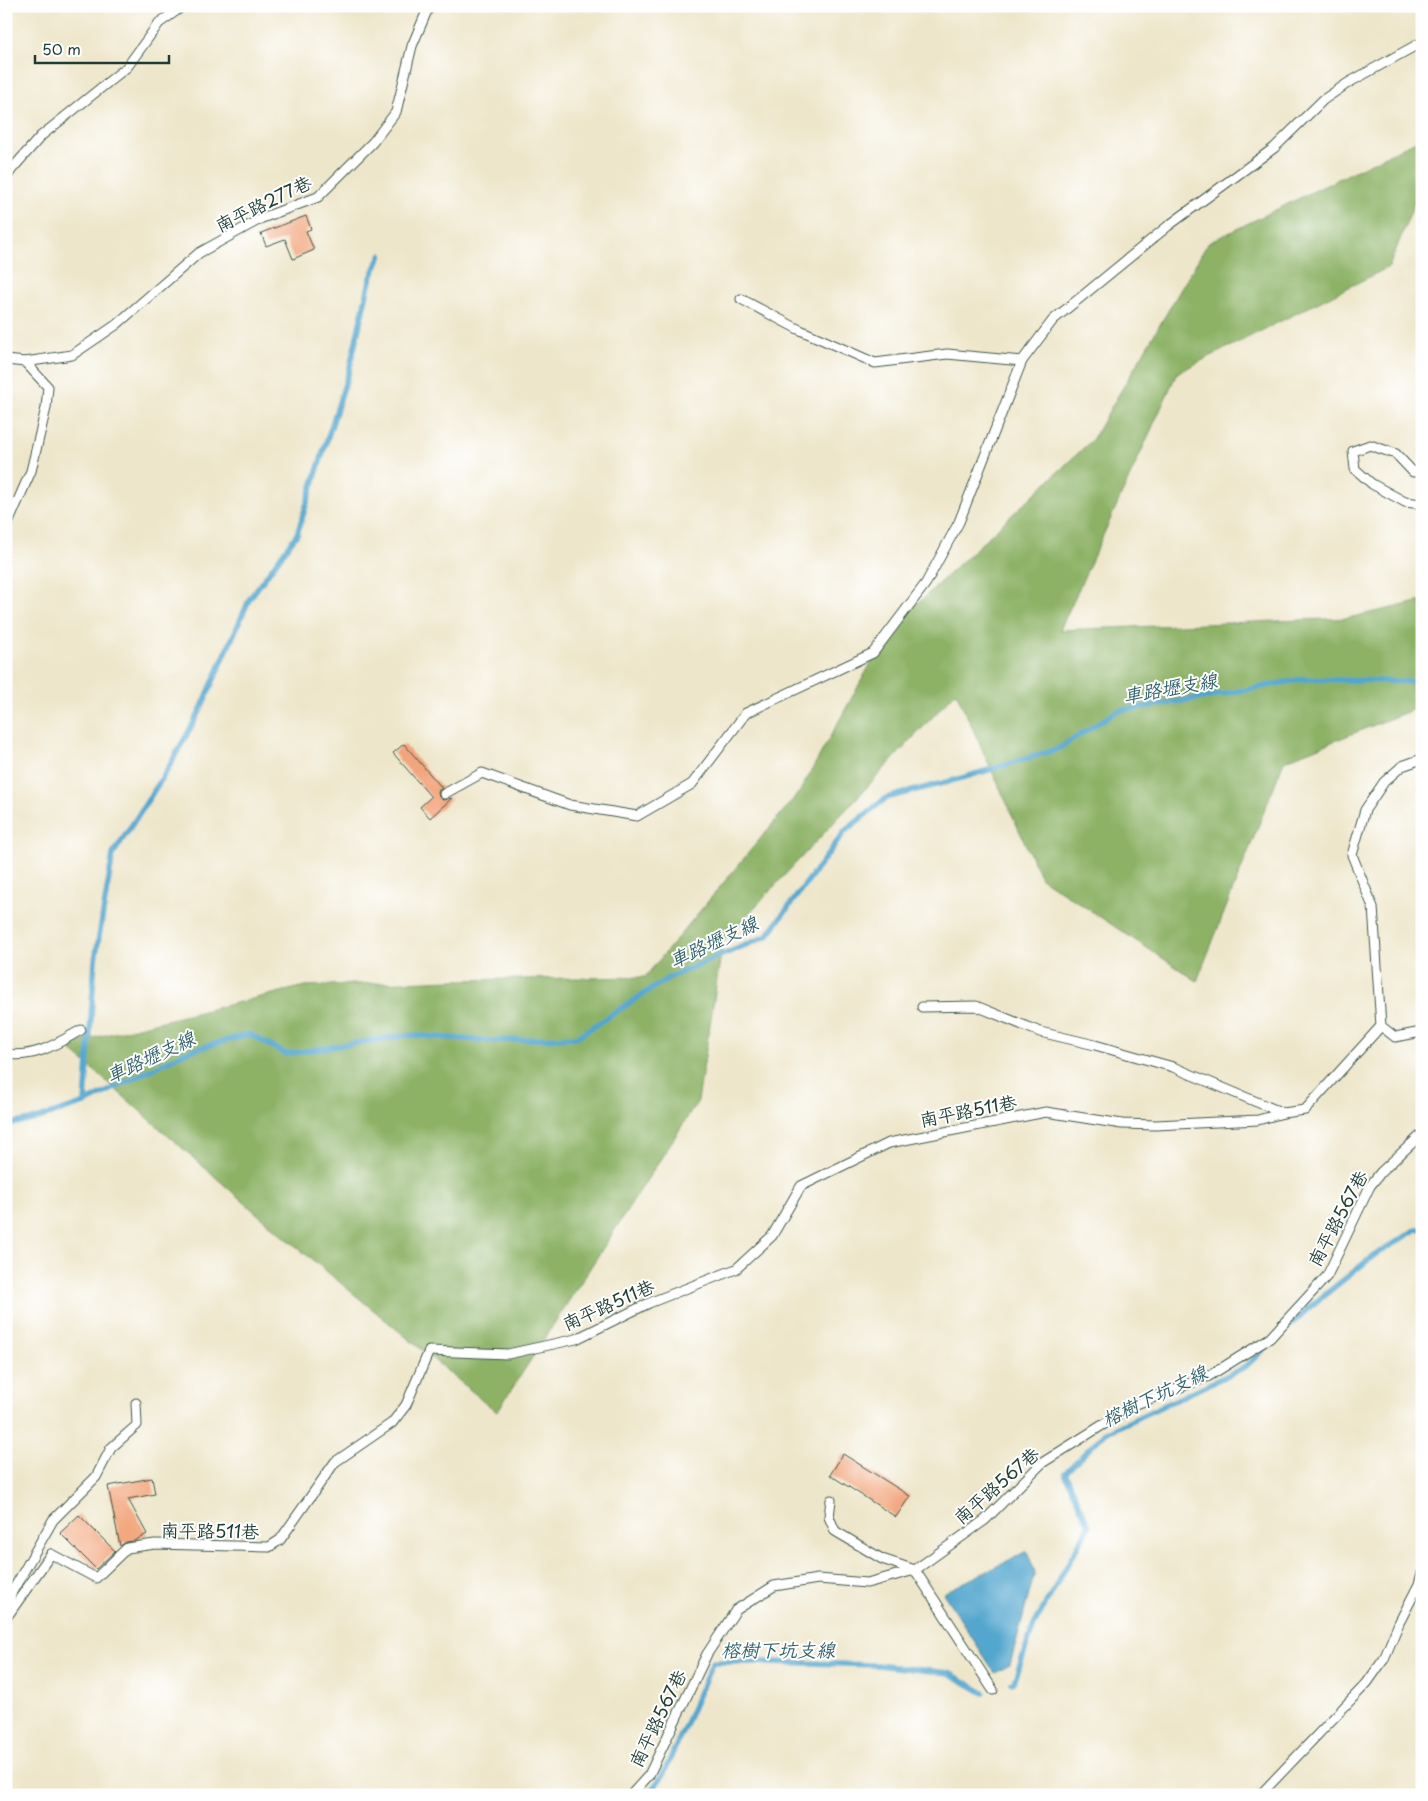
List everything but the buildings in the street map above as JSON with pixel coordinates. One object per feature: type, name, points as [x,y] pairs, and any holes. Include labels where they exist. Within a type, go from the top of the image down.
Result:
[{"type":"lane","points":[[6,178],[12,168],[41,136],[127,68],[160,23],[183,6]]},
{"type":"lane","name":"南平路277巷","points":[[6,360],[25,362],[72,354],[116,325],[199,253],[262,218],[318,197],[374,142],[396,112],[412,46],[430,6]]},
{"type":"lane","points":[[444,794],[482,773],[570,805],[637,816],[692,784],[746,713],[873,653],[926,583],[959,522],[1022,361],[1053,320],[1168,226],[1274,148],[1323,100],[1348,83],[1422,42]]},
{"type":"lane","points":[[741,299],[798,329],[875,363],[947,354],[1022,361]]},
{"type":"lane","points":[[7,528],[31,471],[46,408],[48,387],[25,362]]},
{"type":"lane","points":[[1422,471],[1413,472],[1396,454],[1370,445],[1353,451],[1355,469],[1372,484],[1405,502],[1422,504]]},
{"type":"lane","points":[[1422,759],[1402,766],[1384,782],[1365,810],[1352,855],[1373,907],[1381,1026],[1395,1038],[1422,1032]]},
{"type":"lane","points":[[922,1007],[976,1006],[1040,1032],[1173,1067],[1283,1113],[1305,1110],[1381,1026]]},
{"type":"lane","points":[[6,1054],[21,1056],[50,1048],[80,1030]]},
{"type":"lane","name":"南平路511巷","points":[[6,1618],[51,1554],[96,1578],[127,1548],[155,1544],[269,1547],[280,1540],[335,1462],[392,1423],[406,1405],[429,1351],[508,1354],[576,1339],[649,1303],[736,1269],[772,1236],[801,1186],[889,1143],[1046,1112],[1122,1124],[1156,1125],[1258,1120],[1283,1113]]},
{"type":"lane","name":"南平路567巷","points":[[631,1795],[649,1775],[707,1654],[736,1610],[774,1586],[818,1579],[867,1583],[915,1570],[985,1520],[1042,1463],[1136,1404],[1210,1376],[1270,1338],[1327,1276],[1370,1186],[1381,1172],[1422,1134]]},
{"type":"lane","points":[[6,1609],[12,1592],[54,1520],[96,1477],[112,1448],[137,1425],[136,1403]]},
{"type":"lane","points":[[831,1500],[829,1517],[835,1531],[882,1560],[915,1570],[993,1690]]},
{"type":"lane","points":[[1260,1795],[1368,1683],[1384,1659],[1422,1574]]},
{"type":"path","points":[[6,592],[7,528]]},
{"type":"green space","points":[[1422,138],[1422,184],[1389,267],[1177,373],[1060,630],[1348,618],[1422,601],[1422,706],[1284,761],[1197,981],[1041,878],[956,692],[723,941],[698,1101],[497,1412],[263,1219],[65,1045],[305,986],[452,980],[645,977],[800,791],[890,629],[1092,440],[1208,243]]},
{"type":"water","points":[[1027,1551],[1035,1572],[1010,1665],[995,1673],[943,1593]]},
{"type":"waterway","points":[[85,1103],[95,960],[113,854],[166,772],[200,711],[250,598],[297,534],[349,371],[370,280],[381,255]]},
{"type":"waterway","name":"車路壢支線","points":[[6,1125],[36,1119],[85,1103],[186,1052],[249,1034],[286,1054],[408,1035],[493,1041],[577,1037],[670,977],[767,936],[845,831],[886,798],[962,778],[1058,749],[1117,711],[1208,697],[1303,679],[1422,682]]},
{"type":"waterway","name":"榕樹下坑支線","points":[[1012,1683],[1014,1682],[1034,1625],[1089,1526],[1065,1473],[1105,1433],[1245,1367],[1312,1305],[1372,1257],[1417,1229],[1422,1229]]},
{"type":"waterway","name":"榕樹下坑支線","points":[[648,1795],[663,1775],[713,1662],[877,1665],[949,1673],[984,1693]]}]
